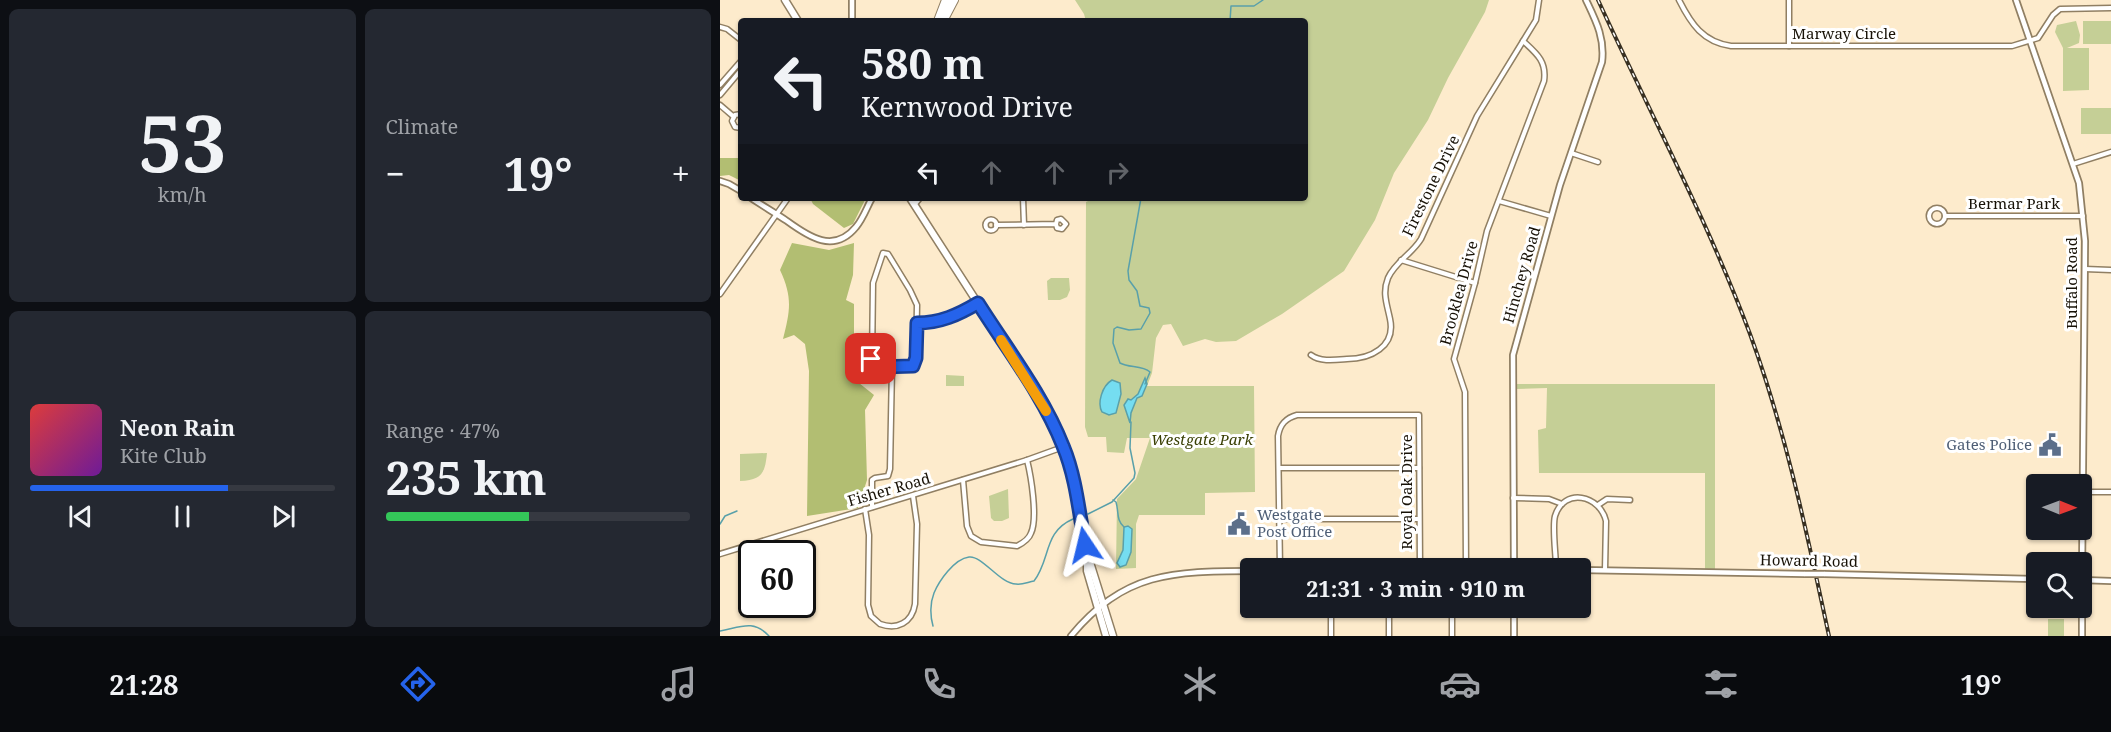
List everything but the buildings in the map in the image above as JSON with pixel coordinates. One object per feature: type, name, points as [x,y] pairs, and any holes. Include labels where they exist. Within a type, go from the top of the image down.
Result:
[{"type":"highway","points":[[939,18],[946,0]]},
{"type":"highway","points":[[945,18],[954,0]]},
{"type":"main road","points":[[785,0],[796,18]]},
{"type":"main road","points":[[852,0],[852,18]]},
{"type":"main road","name":"Hinchey Road","points":[[1514,558],[1513,355],[1551,216],[1599,75],[1603,51],[1601,32],[1587,0]]},
{"type":"main road","name":"Buffalo Road","points":[[2016,0],[2079,183],[2084,216],[2084,474]]},
{"type":"main road","points":[[720,181],[738,189]]},
{"type":"main road","points":[[756,201],[808,236],[818,240],[835,241],[849,234],[857,226],[870,201]]},
{"type":"main road","points":[[912,201],[1035,392],[1064,447],[1072,471],[1087,553],[1087,571],[1106,636]]},
{"type":"main road","name":"Howard Road","points":[[1591,570],[2026,579]]},
{"type":"main road","points":[[1071,636],[1099,607],[1133,585],[1170,574],[1240,571]]},
{"type":"main road","points":[[2092,580],[2111,581]]},
{"type":"main road","points":[[1099,607],[1113,636]]},
{"type":"main road","points":[[1514,618],[1514,636]]},
{"type":"main road","points":[[2082,618],[2082,636]]},
{"type":"street","name":"Firestone Drive","points":[[1311,355],[1317,360],[1360,359],[1375,354],[1385,345],[1391,326],[1385,298],[1385,288],[1389,277],[1421,239],[1477,116],[1536,20],[1539,0]]},
{"type":"street","name":"Marway Circle","points":[[1679,0],[1692,25],[1703,36],[1716,43],[1731,46],[2012,46],[2030,41]]},
{"type":"street","points":[[1790,0],[1790,46]]},
{"type":"street","points":[[2030,41],[2040,36],[2050,18],[2060,9],[2111,8]]},
{"type":"street","points":[[720,27],[727,29],[738,38]]},
{"type":"street","name":"Brooklea Drive","points":[[1466,558],[1465,392],[1454,359],[1487,231],[1545,74],[1542,61],[1523,41]]},
{"type":"street","points":[[720,85],[738,64]]},
{"type":"street","points":[[720,95],[738,74]]},
{"type":"street","points":[[720,105],[734,117]]},
{"type":"street","points":[[734,117],[738,115]]},
{"type":"street","points":[[734,117],[733,125],[738,127]]},
{"type":"street","points":[[2073,164],[2111,152]]},
{"type":"street","points":[[1571,153],[1598,162]]},
{"type":"street","points":[[720,294],[786,201]]},
{"type":"street","points":[[914,205],[917,201]]},
{"type":"street","points":[[1023,201],[1024,225]]},
{"type":"street","points":[[1499,201],[1551,216]]},
{"type":"street","points":[[1939,208],[1945,216],[1943,221],[1936,224],[1932,222],[1929,215],[1931,211],[1939,208]]},
{"type":"street","name":"Bermar Park","points":[[1945,216],[2084,216]]},
{"type":"street","points":[[996,225],[1056,224]]},
{"type":"street","points":[[883,253],[888,254],[913,295],[917,305],[917,323],[915,363],[910,367],[892,368],[878,367],[873,364],[871,359],[873,283],[883,253]]},
{"type":"street","points":[[1401,260],[1475,283]]},
{"type":"street","points":[[2085,269],[2111,270]]},
{"type":"street","points":[[917,323],[939,321],[978,303]]},
{"type":"street","points":[[872,507],[873,480],[888,476],[890,469],[892,368]]},
{"type":"street","name":"Royal Oak Drive","points":[[1278,468],[1279,430],[1291,417],[1297,415],[1419,415],[1420,558]]},
{"type":"street","name":"Fisher Road","points":[[720,554],[913,496],[1064,447]]},
{"type":"street","points":[[963,480],[968,531],[971,536],[981,542],[1017,546],[1028,538],[1033,528],[1032,478],[1027,460]]},
{"type":"street","points":[[1280,558],[1278,468],[1419,468]]},
{"type":"street","points":[[2092,492],[2111,492]]},
{"type":"street","points":[[865,509],[869,535],[869,611],[880,624],[893,627],[902,625],[912,616],[915,604],[917,524],[913,496]]},
{"type":"street","points":[[1513,498],[1549,499],[1562,504],[1585,498],[1598,505],[1606,521],[1605,570]]},
{"type":"street","points":[[1598,505],[1607,499],[1630,500]]},
{"type":"street","points":[[1556,558],[1554,521],[1562,504]]},
{"type":"street","points":[[1279,519],[1419,519]]},
{"type":"street","points":[[1331,618],[1331,636]]},
{"type":"street","points":[[1389,618],[1389,636]]},
{"type":"street","points":[[1452,618],[1452,636]]},
{"type":"green space","name":"Westgate Park","points":[[1075,0],[1489,0],[1485,12],[1448,78],[1428,120],[1394,173],[1375,220],[1344,271],[1282,314],[1236,341],[1216,342],[1205,339],[1183,346],[1171,324],[1163,325],[1156,338],[1152,373],[1147,386],[1254,386],[1255,492],[1205,493],[1205,515],[1139,515],[1136,524],[1136,568],[1116,569],[1117,499],[1136,479],[1150,438],[1127,438],[1124,453],[1107,452],[1106,437],[1088,437],[1085,427],[1086,202],[1308,201],[1308,18],[1085,18]]},
{"type":"green space","points":[[2076,21],[2080,35],[2079,43],[2067,48],[2089,48],[2089,90],[2063,91],[2063,48],[2055,32],[2057,25]]},
{"type":"green space","points":[[2083,21],[2111,21],[2111,44],[2083,44]]},
{"type":"green space","points":[[2081,108],[2111,108],[2111,134],[2081,134]]},
{"type":"green space","points":[[720,158],[738,158],[738,180],[729,175],[720,176]]},
{"type":"green space","points":[[812,201],[864,201],[853,224],[844,228]]},
{"type":"green space","points":[[792,243],[829,250],[854,243],[853,275],[846,300],[854,304],[854,345],[850,358],[854,379],[874,395],[865,410],[867,480],[858,508],[807,516],[809,371],[805,344],[794,335],[783,339],[789,297],[780,270]]},
{"type":"green space","points":[[1051,278],[1069,278],[1070,290],[1067,297],[1060,300],[1048,300],[1047,281]]},
{"type":"green space","points":[[946,375],[964,376],[964,386],[946,386]]},
{"type":"green space","points":[[1515,384],[1715,384],[1715,571],[1705,570],[1705,473],[1539,473],[1538,430],[1546,428],[1547,388],[1516,389]]},
{"type":"green space","points":[[767,453],[761,474],[753,479],[740,481],[740,454]]},
{"type":"green space","points":[[1008,489],[1009,518],[994,521],[991,518],[989,496]]},
{"type":"green space","points":[[2048,619],[2064,619],[2064,636],[2048,636]]},
{"type":"water","points":[[1145,378],[1147,384],[1142,396],[1137,398],[1130,423],[1124,405],[1128,399],[1131,400],[1138,394]]},
{"type":"water","points":[[1112,380],[1120,383],[1121,394],[1116,413],[1109,415],[1102,412],[1100,400],[1103,390]]},
{"type":"water","points":[[1128,526],[1132,529],[1131,552],[1126,565],[1120,567],[1117,563],[1123,550],[1124,527]]},
{"type":"waterway","points":[[1230,18],[1231,6],[1254,6],[1263,0]]},
{"type":"waterway","points":[[1140,201],[1128,271],[1129,280],[1137,291],[1140,306],[1149,308],[1150,313],[1141,329],[1129,330],[1117,327],[1114,329],[1113,343],[1120,363],[1143,368],[1150,372],[1145,384]]},
{"type":"waterway","points":[[1088,514],[1112,502],[1134,478],[1130,448],[1131,422]]},
{"type":"waterway","points":[[1113,500],[1116,502],[1119,519],[1124,527]]},
{"type":"waterway","points":[[720,524],[725,516],[737,511]]},
{"type":"waterway","points":[[933,626],[931,610],[934,593],[943,577],[958,562],[969,557],[974,558],[1010,583],[1020,584],[1034,581],[1057,531],[1063,524],[1073,519]]},
{"type":"waterway","points":[[720,631],[752,626],[758,627],[769,636]]},
{"type":"railway","points":[[1598,0],[1696,207],[1750,334],[1785,446],[1829,636]]},
{"type":"slow traffic","points":[[1001,340],[1046,411]]},
{"type":"place","name":"Gates Police","points":[[2050,445]]},
{"type":"place","name":"Westgate Post Office","points":[[1239,524]]},
{"type":"route","points":[[871,359],[878,367],[913,366],[916,358],[917,323],[949,318],[978,303],[1035,392],[1064,447],[1072,471],[1085,545]]}]
